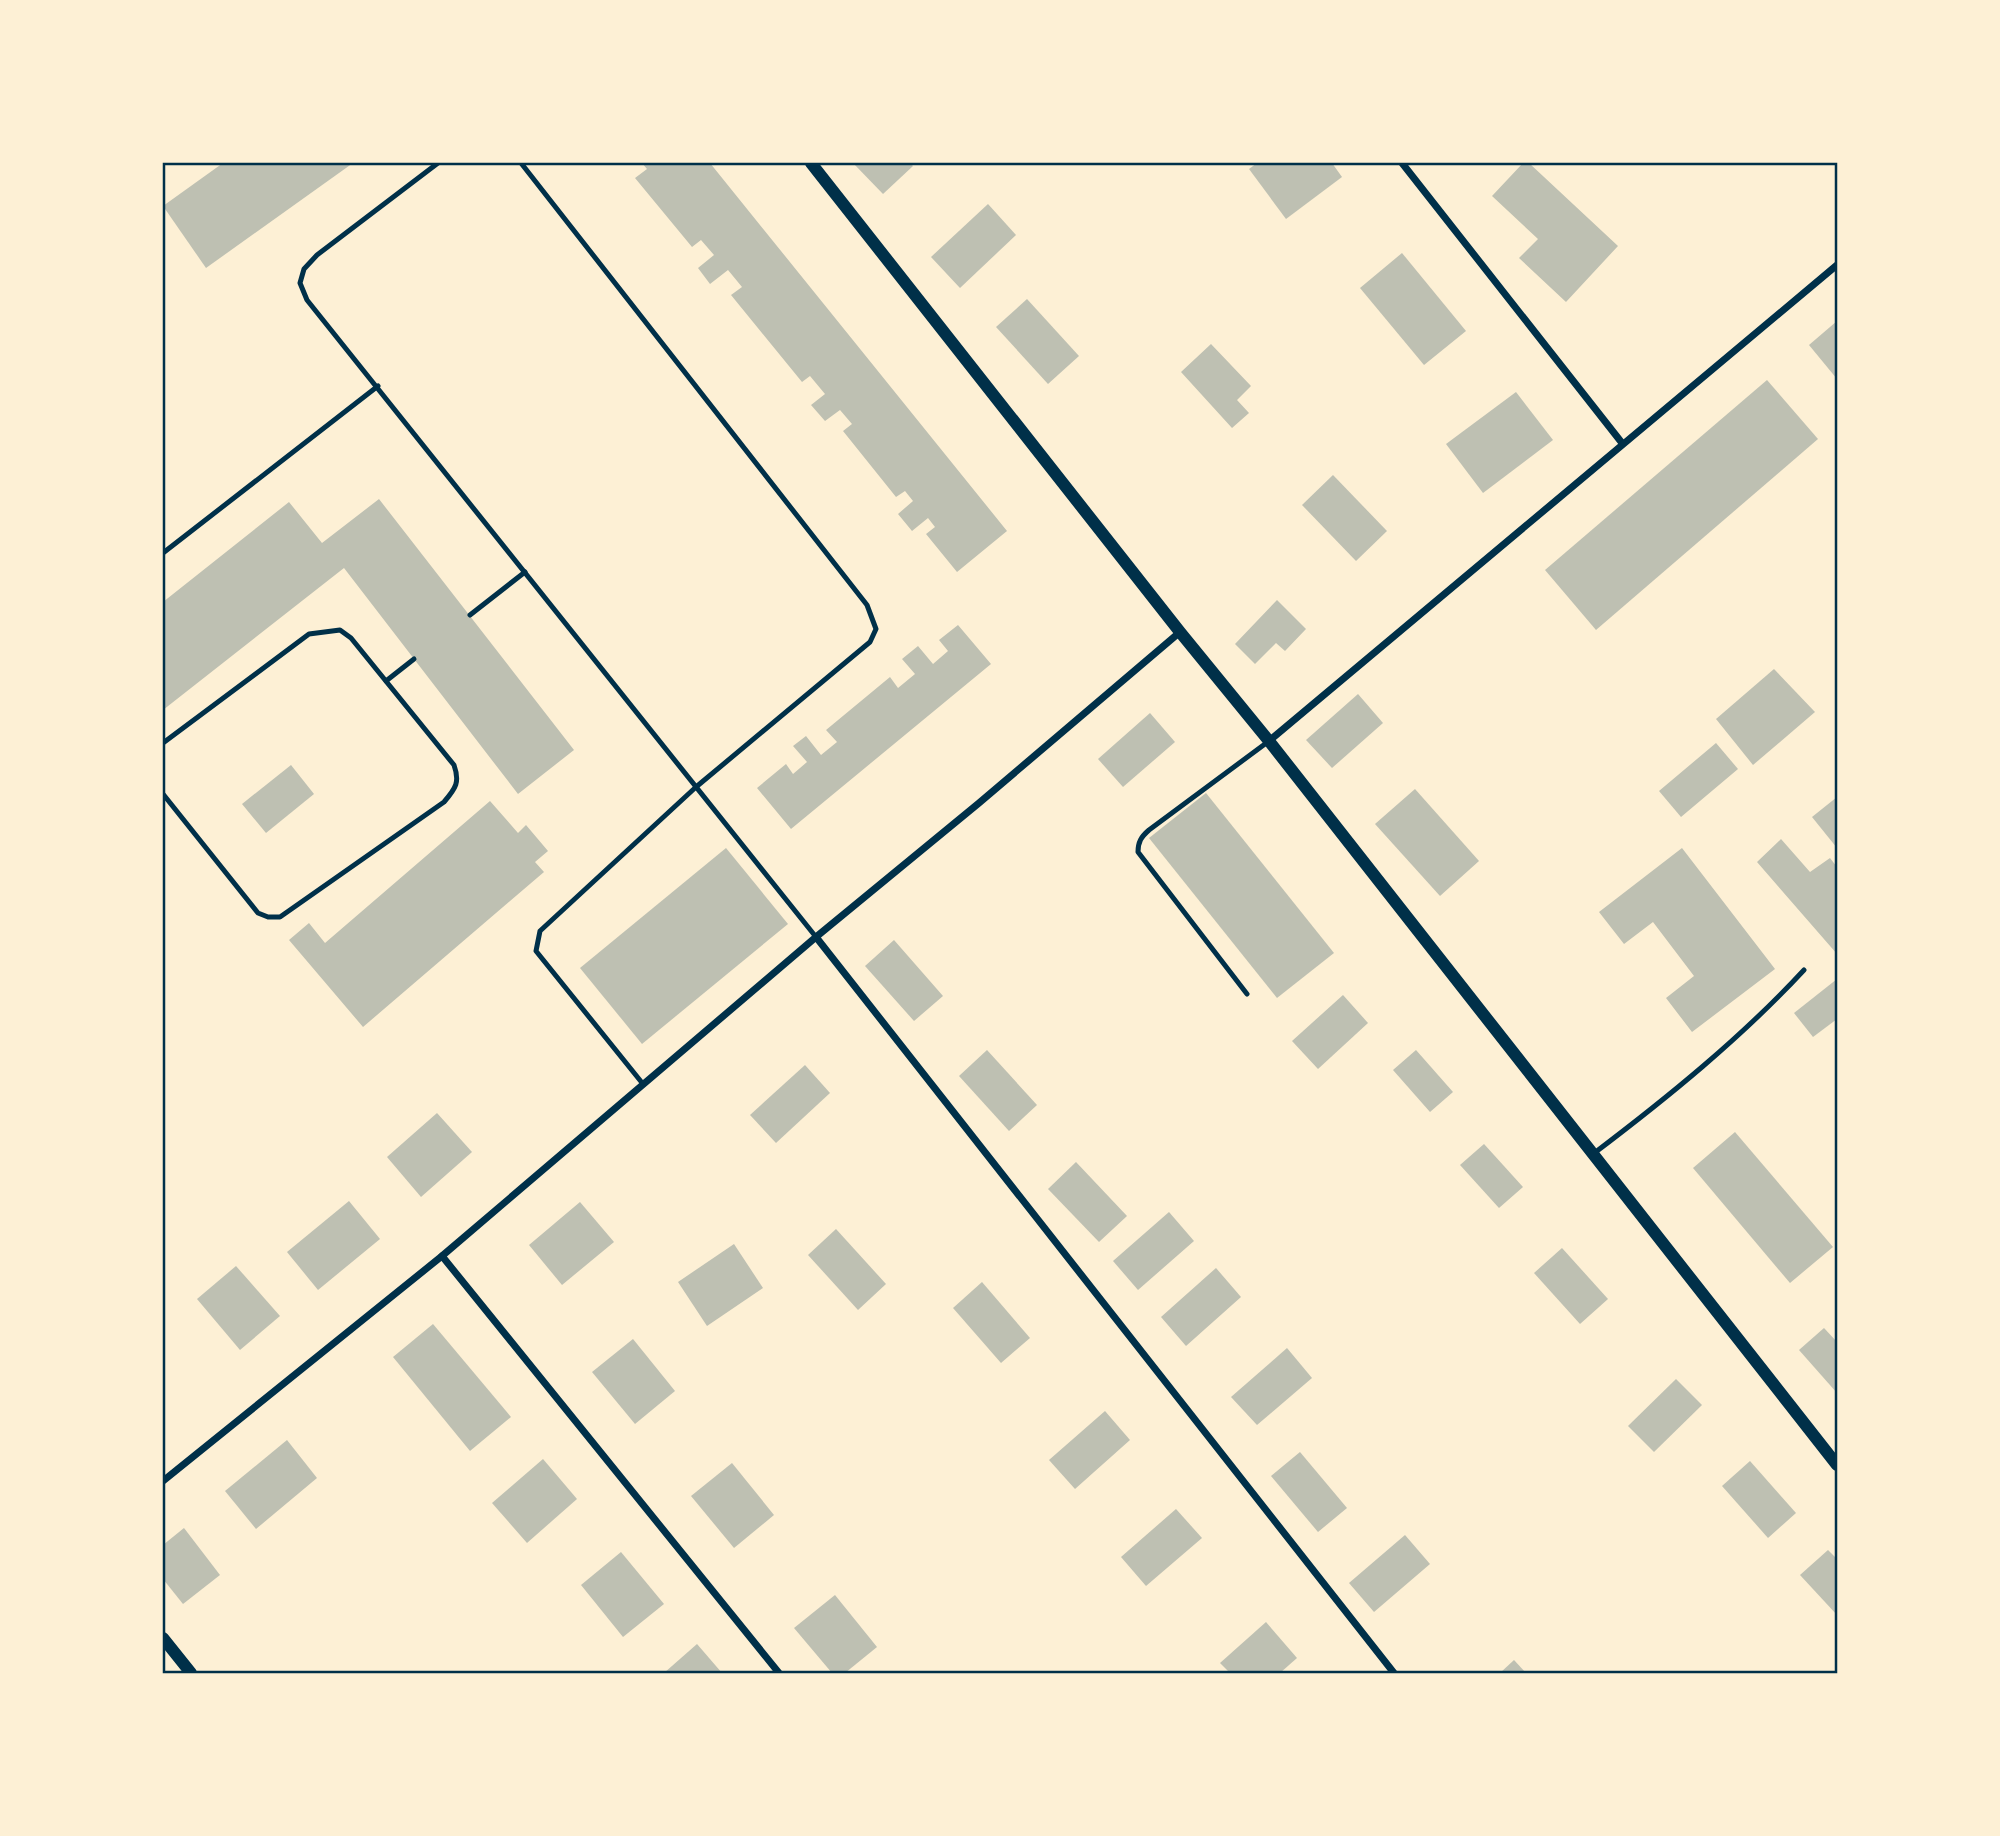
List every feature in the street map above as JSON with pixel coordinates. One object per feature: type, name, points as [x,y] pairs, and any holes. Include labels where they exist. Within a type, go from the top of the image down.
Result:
[{"type":"street","points":[[810,163],[1269,741],[1837,1465]]},
{"type":"street","points":[[1402,163],[1622,443]]},
{"type":"street","points":[[1269,741],[1837,265]]},
{"type":"street","points":[[163,1481],[442,1256],[816,937],[1180,632]]},
{"type":"street","points":[[816,937],[1394,1673]]},
{"type":"street","points":[[442,1256],[779,1673]]},
{"type":"street","points":[[163,1638],[191,1673]]},
{"type":"lane","points":[[438,163],[317,256],[304,269],[300,283],[307,300],[816,937]]},
{"type":"lane","points":[[521,163],[859,594],[873,617],[876,629],[870,642],[696,787],[540,930],[536,951],[643,1084]]},
{"type":"lane","points":[[163,553],[378,386]]},
{"type":"lane","points":[[470,615],[526,572]]},
{"type":"lane","points":[[163,743],[309,634],[340,630],[351,638],[454,765],[459,779],[455,789],[444,802],[280,917],[268,917],[258,913],[163,794]]},
{"type":"lane","points":[[386,681],[414,659]]},
{"type":"lane","points":[[1247,995],[1138,852],[1138,844],[1149,830],[1269,741]]},
{"type":"lane","points":[[1593,1154],[1632,1125],[1768,1009],[1804,970]]},
{"type":"building","points":[[223,163],[353,163],[206,268],[163,206]]},
{"type":"building","points":[[642,163],[710,163],[1007,531],[957,572],[926,534],[935,527],[928,518],[912,531],[898,514],[913,501],[905,491],[896,497],[843,431],[852,424],[840,410],[825,421],[811,405],[825,394],[810,376],[802,382],[731,295],[742,287],[728,270],[710,284],[698,268],[714,255],[701,240],[692,247],[635,178],[647,169]]},
{"type":"building","points":[[853,163],[910,163],[913,166],[883,194]]},
{"type":"building","points":[[1257,163],[1332,163],[1342,177],[1286,219],[1249,169]]},
{"type":"building","points":[[1523,163],[1529,163],[1618,246],[1566,302],[1519,258],[1538,239],[1492,196]]},
{"type":"building","points":[[988,204],[1016,235],[960,288],[931,257]]},
{"type":"building","points":[[1402,253],[1466,331],[1424,365],[1360,288]]},
{"type":"building","points":[[1027,299],[1079,356],[1048,384],[996,327]]},
{"type":"building","points":[[1837,321],[1837,379],[1809,345]]},
{"type":"building","points":[[1211,344],[1251,386],[1237,400],[1249,413],[1232,428],[1181,372]]},
{"type":"building","points":[[1767,380],[1818,439],[1596,630],[1545,570]]},
{"type":"building","points":[[1516,392],[1553,440],[1483,493],[1446,444]]},
{"type":"building","points":[[1333,475],[1387,531],[1356,561],[1302,505]]},
{"type":"building","points":[[379,499],[574,750],[518,794],[344,568],[163,710],[163,602],[289,502],[322,543]]},
{"type":"building","points":[[1277,600],[1306,629],[1285,651],[1276,643],[1255,664],[1235,644]]},
{"type":"building","points":[[958,625],[991,664],[791,829],[757,788],[786,764],[793,774],[807,762],[793,746],[806,736],[821,755],[837,742],[826,730],[890,677],[898,688],[915,674],[902,659],[918,646],[933,664],[948,651],[939,640]]},
{"type":"building","points":[[1774,669],[1815,712],[1753,765],[1716,719]]},
{"type":"building","points":[[1358,694],[1383,723],[1332,768],[1306,740]]},
{"type":"building","points":[[1150,713],[1175,742],[1123,787],[1098,759]]},
{"type":"building","points":[[1716,743],[1738,769],[1681,817],[1659,791]]},
{"type":"building","points":[[291,765],[314,794],[266,833],[242,804]]},
{"type":"building","points":[[1415,789],[1479,861],[1440,896],[1375,824]]},
{"type":"building","points":[[1206,793],[1334,953],[1277,998],[1149,838]]},
{"type":"building","points":[[1837,797],[1837,848],[1812,817]]},
{"type":"building","points":[[490,801],[518,833],[526,825],[548,851],[535,862],[544,872],[363,1027],[289,940],[309,923],[325,943]]},
{"type":"building","points":[[1781,839],[1810,872],[1830,858],[1837,867],[1837,954],[1757,862]]},
{"type":"building","points":[[726,848],[788,924],[642,1044],[580,968]]},
{"type":"building","points":[[1682,848],[1775,969],[1692,1032],[1666,998],[1694,976],[1653,922],[1624,944],[1599,912]]},
{"type":"building","points":[[894,940],[943,996],[914,1021],[865,966]]},
{"type":"building","points":[[1837,979],[1837,1019],[1813,1037],[1794,1013]]},
{"type":"building","points":[[1343,995],[1368,1023],[1318,1069],[1292,1041]]},
{"type":"building","points":[[987,1050],[1037,1105],[1009,1131],[959,1076]]},
{"type":"building","points":[[1416,1050],[1453,1092],[1430,1112],[1393,1070]]},
{"type":"building","points":[[805,1065],[830,1093],[776,1143],[750,1115]]},
{"type":"building","points":[[437,1113],[472,1152],[421,1197],[387,1157]]},
{"type":"building","points":[[1735,1132],[1833,1247],[1790,1283],[1693,1168]]},
{"type":"building","points":[[1484,1144],[1523,1187],[1499,1208],[1460,1165]]},
{"type":"building","points":[[1076,1162],[1127,1216],[1099,1242],[1048,1189]]},
{"type":"building","points":[[349,1201],[380,1239],[318,1290],[287,1252]]},
{"type":"building","points":[[580,1202],[614,1242],[562,1285],[529,1245]]},
{"type":"building","points":[[1169,1212],[1194,1241],[1138,1290],[1113,1261]]},
{"type":"building","points":[[836,1229],[886,1284],[858,1310],[808,1255]]},
{"type":"building","points":[[734,1244],[763,1288],[707,1326],[678,1282]]},
{"type":"building","points":[[1562,1248],[1608,1299],[1580,1324],[1534,1273]]},
{"type":"building","points":[[236,1266],[280,1316],[240,1350],[197,1299]]},
{"type":"building","points":[[1216,1268],[1241,1297],[1186,1346],[1161,1317]]},
{"type":"building","points":[[982,1282],[1030,1338],[1001,1363],[953,1308]]},
{"type":"building","points":[[433,1324],[511,1417],[470,1451],[393,1357]]},
{"type":"building","points":[[1824,1328],[1837,1342],[1837,1393],[1799,1350]]},
{"type":"building","points":[[633,1339],[675,1391],[635,1424],[592,1372]]},
{"type":"building","points":[[1287,1348],[1312,1378],[1257,1425],[1231,1397]]},
{"type":"building","points":[[1676,1379],[1702,1405],[1654,1452],[1628,1426]]},
{"type":"building","points":[[1105,1411],[1130,1440],[1075,1489],[1049,1460]]},
{"type":"building","points":[[287,1440],[317,1478],[256,1529],[225,1491]]},
{"type":"building","points":[[1300,1452],[1347,1508],[1318,1532],[1271,1476]]},
{"type":"building","points":[[543,1459],[577,1499],[527,1543],[492,1503]]},
{"type":"building","points":[[1750,1461],[1796,1513],[1768,1538],[1722,1486]]},
{"type":"building","points":[[732,1463],[774,1515],[734,1548],[691,1496]]},
{"type":"building","points":[[1176,1509],[1202,1538],[1146,1586],[1121,1557]]},
{"type":"building","points":[[184,1528],[220,1575],[183,1604],[163,1579],[163,1545]]},
{"type":"building","points":[[1405,1535],[1430,1564],[1374,1612],[1349,1583]]},
{"type":"building","points":[[1828,1550],[1837,1559],[1837,1615],[1800,1575]]},
{"type":"building","points":[[621,1552],[664,1604],[623,1637],[581,1585]]},
{"type":"building","points":[[835,1595],[877,1647],[845,1673],[832,1673],[794,1628]]},
{"type":"building","points":[[1266,1622],[1297,1658],[1280,1673],[1230,1673],[1220,1663]]},
{"type":"building","points":[[697,1644],[722,1673],[664,1673]]},
{"type":"building","points":[[1514,1660],[1526,1673],[1500,1673]]}]
